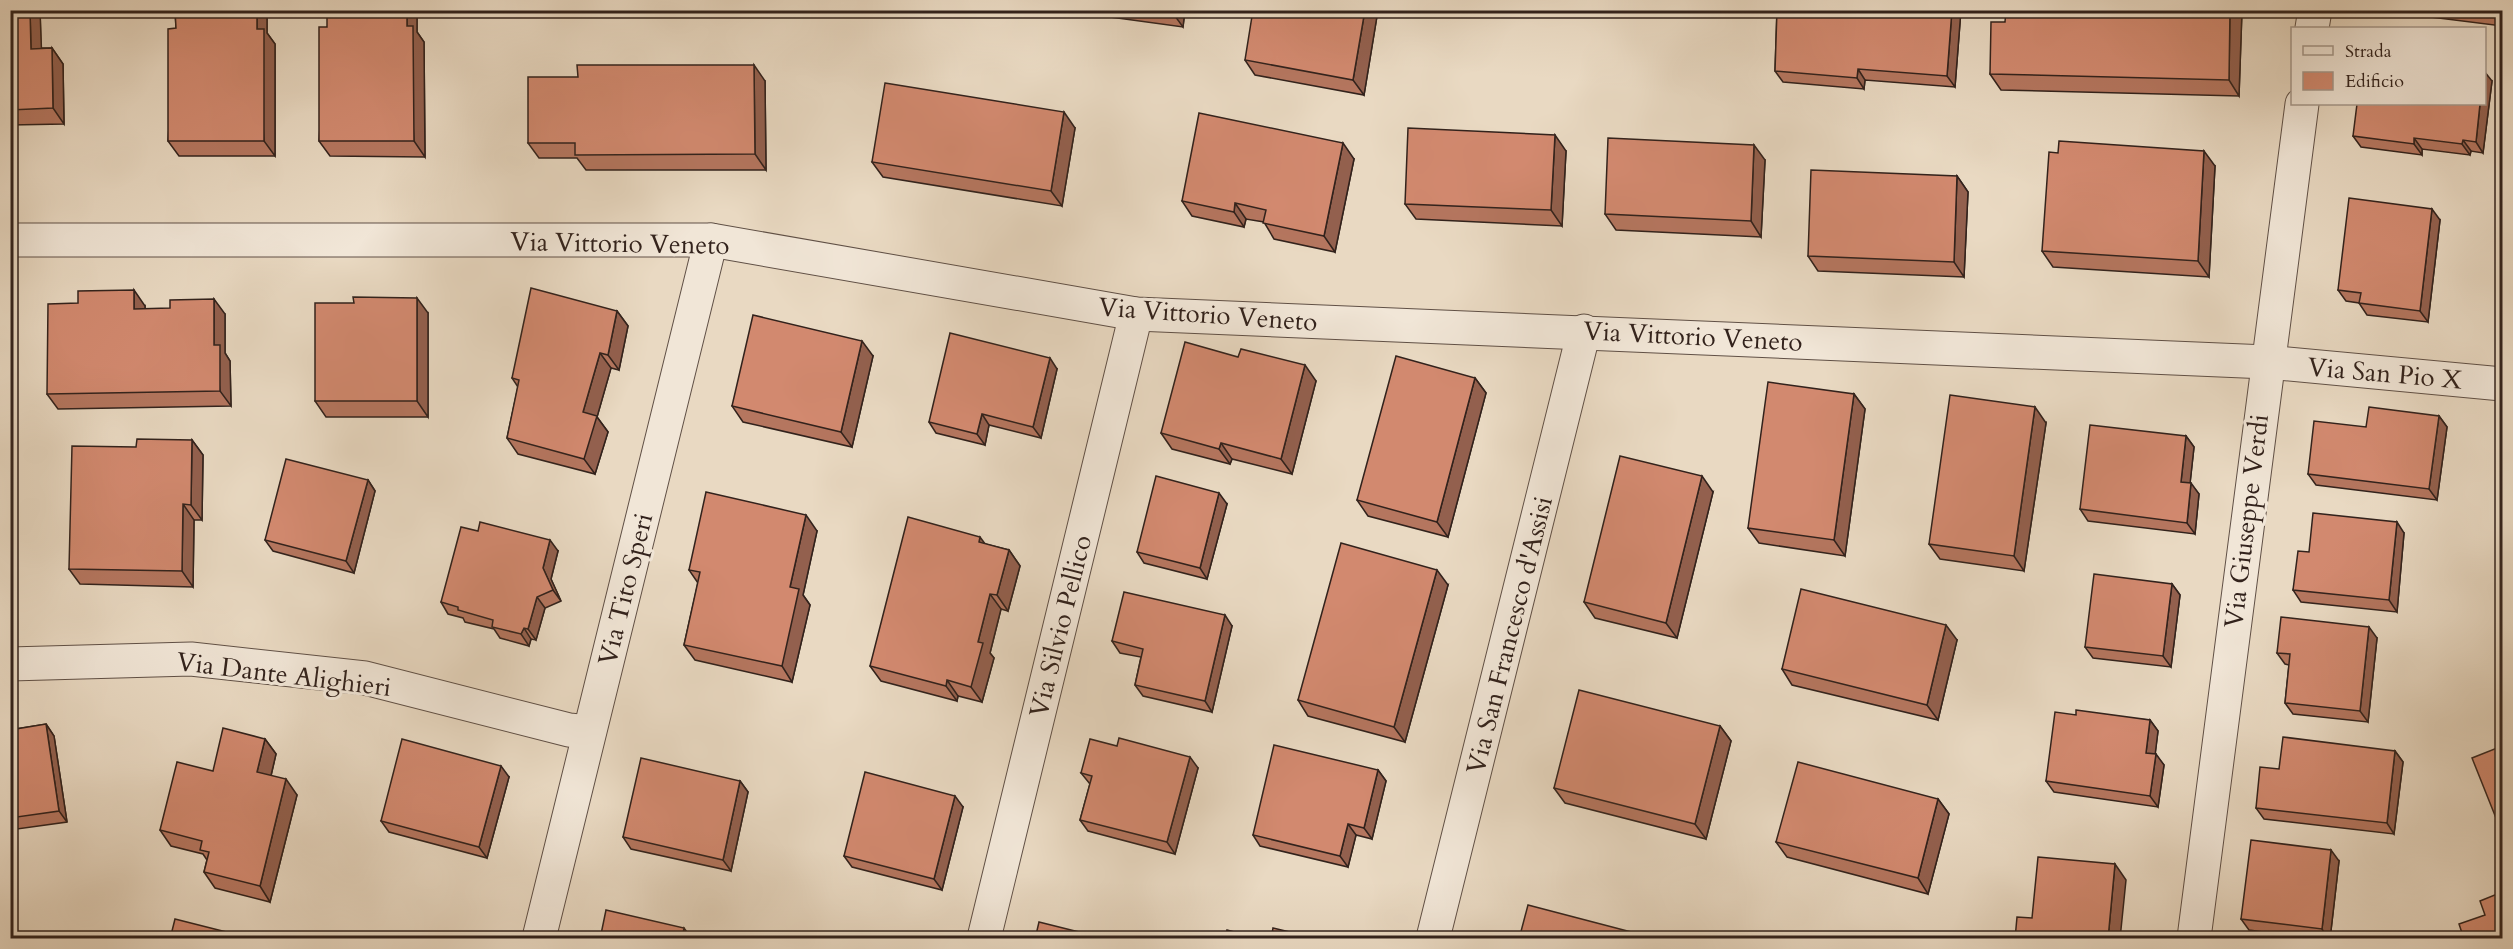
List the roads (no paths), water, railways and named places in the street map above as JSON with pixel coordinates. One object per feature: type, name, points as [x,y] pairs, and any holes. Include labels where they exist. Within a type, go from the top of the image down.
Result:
[{"type":"street","points":[[2312,27],[2314,10]]},
{"type":"street","name":"Via Giuseppe Verdi","points":[[2194,939],[2302,105]]},
{"type":"street","name":"Via Vittorio Veneto","points":[[10,240],[711,240],[1136,314],[1584,331],[2267,362]]},
{"type":"street","name":"Via Tito Speri","points":[[539,939],[711,240]]},
{"type":"street","name":"Via Silvio Pellico","points":[[984,939],[1136,314]]},
{"type":"street","name":"Via San Francesco d'Assisi","points":[[1433,939],[1584,331]]},
{"type":"street","name":"Via San Pio X","points":[[2267,362],[2502,384]]},
{"type":"street","name":"Via Dante Alighieri","points":[[10,664],[191,660],[365,678],[569,730],[589,732]]}]
